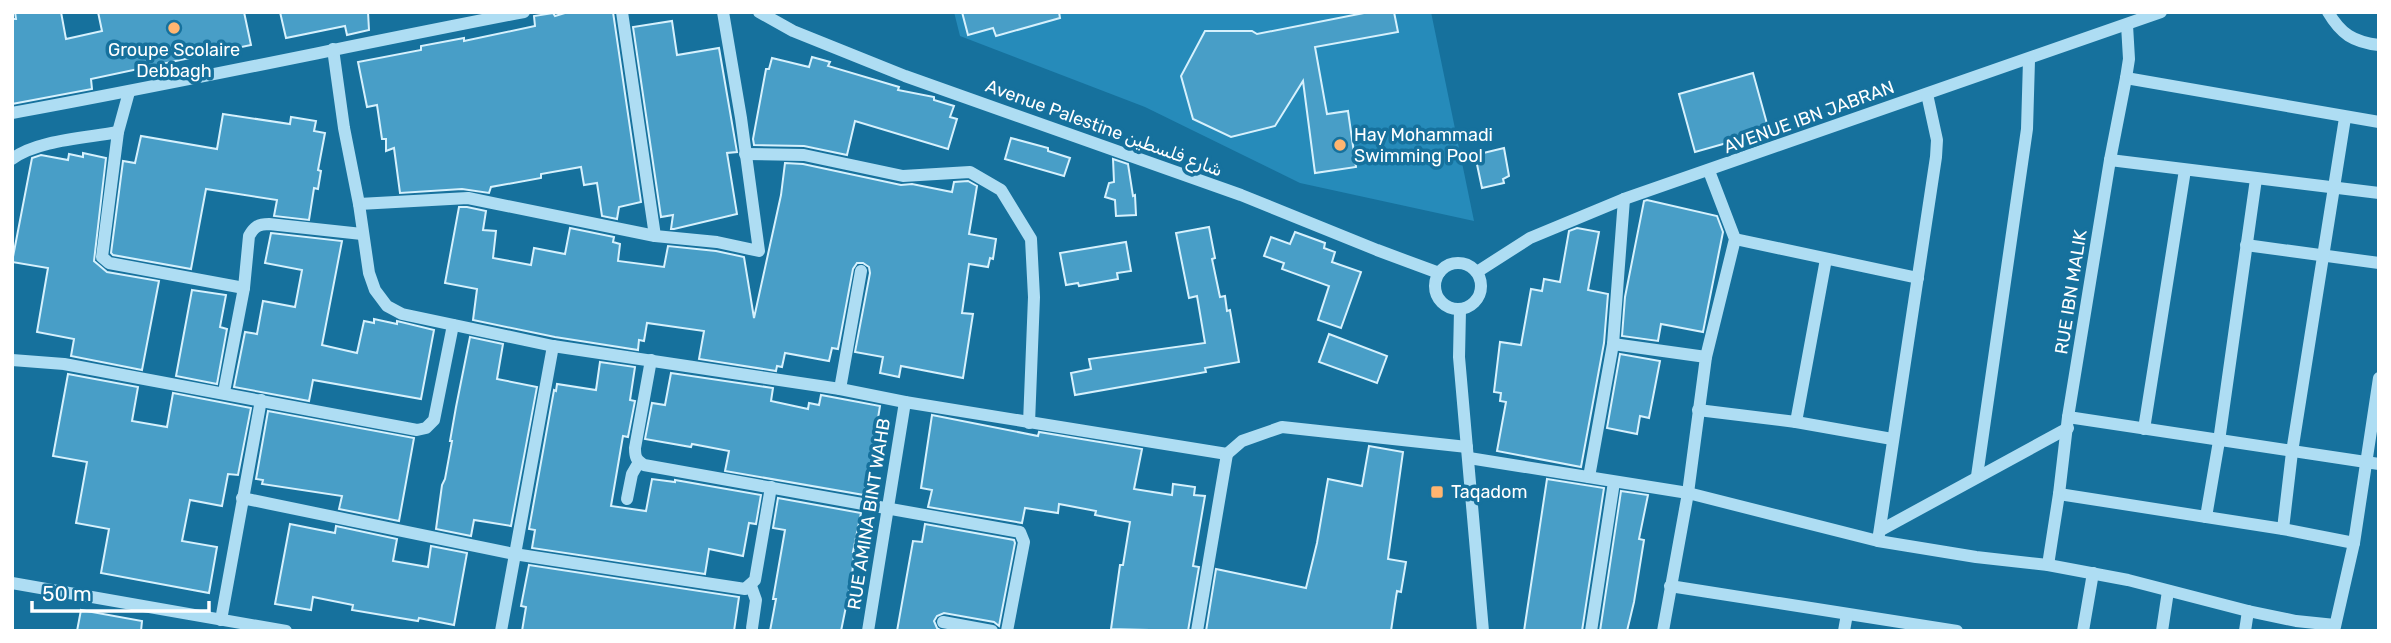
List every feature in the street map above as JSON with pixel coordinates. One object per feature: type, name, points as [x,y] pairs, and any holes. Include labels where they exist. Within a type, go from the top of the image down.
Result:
[{"type":"street","points":[[12,113],[524,12]]},
{"type":"street","points":[[622,12],[655,236]]},
{"type":"street","points":[[359,204],[468,198],[655,236],[717,242],[759,251],[723,12]]},
{"type":"street","name":"Avenue Palestine شارع فلسطين","points":[[759,12],[793,31],[905,76],[1241,195],[1439,273]]},
{"type":"street","name":"AVENUE IBN JABRAN","points":[[1477,272],[1530,238],[1623,199],[2161,12]]},
{"type":"street","points":[[2329,12],[2339,30],[2350,37],[2379,45]]},
{"type":"street","name":"RUE IBN MALIK","points":[[2048,565],[2068,422],[2129,59],[2127,25]]},
{"type":"street","points":[[333,49],[369,273],[375,290],[387,306],[402,314],[553,346],[841,389],[905,402],[1227,454]]},
{"type":"street","points":[[1976,476],[2027,129],[2029,60]]},
{"type":"street","points":[[2126,78],[2379,122]]},
{"type":"street","points":[[128,92],[118,132],[102,257],[109,263],[244,288]]},
{"type":"street","points":[[1880,535],[1937,141],[1927,94]]},
{"type":"street","points":[[2283,529],[2292,452],[2345,118]]},
{"type":"street","points":[[12,159],[23,151],[40,146],[118,132]]},
{"type":"street","points":[[745,154],[804,155],[903,176],[970,172],[1001,190],[1031,239],[1034,297],[1029,422]]},
{"type":"street","points":[[2110,160],[2379,193]]},
{"type":"street","points":[[2144,429],[2185,170]]},
{"type":"street","points":[[1663,631],[1688,492],[1706,357],[1735,239],[1709,171]]},
{"type":"street","points":[[2206,517],[2256,179]]},
{"type":"street","points":[[1589,477],[1613,344],[1623,199]]},
{"type":"street","points":[[224,392],[244,288],[248,236],[258,225],[269,224],[362,234]]},
{"type":"street","points":[[1735,239],[1917,278]]},
{"type":"street","points":[[2246,245],[2379,263]]},
{"type":"street","points":[[1796,422],[1826,259]]},
{"type":"street","points":[[1463,263],[1477,272],[1482,288],[1474,304],[1460,310],[1449,308],[1440,302],[1435,281],[1447,265],[1463,263]]},
{"type":"street","points":[[841,389],[861,271]]},
{"type":"street","points":[[1460,310],[1459,357],[1483,631]]},
{"type":"street","points":[[12,360],[64,364],[417,430],[426,428],[435,420],[453,325]]},
{"type":"street","points":[[1613,344],[1706,357]]},
{"type":"street","points":[[501,631],[553,346]]},
{"type":"street","points":[[651,360],[635,447],[635,456],[639,462],[1020,532],[1024,542],[1007,631]]},
{"type":"street","points":[[1197,631],[1227,454],[1242,441],[1282,428],[1468,453],[1614,482],[1688,492],[1976,557],[2093,573],[2248,611],[2295,626],[2335,628],[2372,463],[2379,378]]},
{"type":"street","points":[[221,620],[261,400]]},
{"type":"street","name":"RUE AMINA BINT WAHB","points":[[868,631],[905,402]]},
{"type":"street","points":[[1698,410],[1796,422],[1892,439]]},
{"type":"street","points":[[1880,535],[2068,422],[2144,429],[2372,463]]},
{"type":"street","points":[[627,499],[632,474],[639,462]]},
{"type":"street","points":[[1591,631],[1614,482]]},
{"type":"street","points":[[242,498],[514,554],[740,590],[751,586],[755,580],[771,487]]},
{"type":"street","points":[[2059,494],[2283,529],[2354,543]]},
{"type":"street","points":[[2083,631],[2093,573]]},
{"type":"street","points":[[12,583],[286,631]]},
{"type":"street","points":[[751,586],[755,600],[752,628]]},
{"type":"street","points":[[1670,586],[1957,631]]},
{"type":"street","points":[[2162,631],[2168,591]]},
{"type":"street","points":[[2245,631],[2248,611]]},
{"type":"street","points":[[1843,631],[1847,614]]},
{"type":"street","points":[[943,622],[992,631]]},
{"type":"shaded area","name":"Hay Mohammadi Swimming Pool","points":[[954,12],[1431,12],[1474,221],[1300,183],[1145,107],[960,36]]},
{"type":"building","points":[[15,12],[61,12],[66,39],[102,31],[98,12],[244,12],[251,45],[91,79],[92,89],[12,104],[12,19],[16,19]]},
{"type":"building","points":[[280,12],[368,12],[369,30],[347,35],[345,26],[286,38]]},
{"type":"building","points":[[568,12],[613,12],[641,202],[619,207],[617,219],[602,216],[597,183],[584,185],[581,167],[491,187],[489,193],[462,189],[400,193],[394,148],[386,151],[386,139],[382,139],[377,105],[367,107],[358,62],[421,50],[421,46],[464,38],[464,41],[535,26],[534,16],[553,13],[555,16]]},
{"type":"building","points":[[962,12],[1059,12],[1060,18],[996,36],[993,28],[968,35]]},
{"type":"building","points":[[1369,12],[1394,12],[1398,32],[1315,47],[1327,114],[1348,111],[1356,167],[1315,173],[1303,81],[1275,126],[1231,137],[1193,119],[1181,76],[1205,31],[1252,31],[1257,34]]},
{"type":"building","points":[[672,21],[677,55],[719,48],[737,152],[727,153],[737,214],[674,229],[671,229],[673,215],[661,217],[633,27]]},
{"type":"building","points":[[812,57],[830,62],[828,66],[899,87],[898,90],[934,97],[934,100],[954,106],[950,117],[957,119],[948,149],[855,121],[847,155],[804,146],[754,145],[766,69],[769,69],[772,58],[809,67]]},
{"type":"building","points":[[1753,73],[1769,131],[1695,152],[1679,94]]},
{"type":"building","points":[[223,114],[290,124],[291,117],[316,121],[314,131],[325,133],[318,170],[321,171],[318,189],[314,188],[309,220],[274,216],[277,200],[206,189],[191,269],[113,255],[111,253],[123,161],[135,163],[141,136],[217,149]]},
{"type":"building","points":[[1011,138],[1048,148],[1048,151],[1070,158],[1064,176],[1005,159]]},
{"type":"building","points":[[1504,148],[1509,176],[1503,179],[1504,183],[1482,188],[1475,155]]},
{"type":"building","points":[[83,153],[106,158],[94,261],[107,272],[159,281],[142,370],[71,356],[74,339],[37,332],[48,268],[12,262],[32,158],[41,155],[68,160],[69,154],[83,157]]},
{"type":"building","points":[[1113,159],[1128,164],[1133,196],[1135,195],[1136,215],[1116,216],[1115,200],[1105,197],[1109,183],[1114,182]]},
{"type":"building","points":[[785,163],[952,192],[954,182],[968,181],[977,186],[969,234],[996,239],[993,259],[990,258],[988,267],[969,264],[962,313],[973,314],[963,378],[901,366],[899,377],[880,373],[883,357],[855,352],[870,273],[869,267],[863,263],[857,263],[853,269],[838,349],[832,348],[829,361],[785,353],[782,367],[777,366],[776,371],[699,359],[704,331],[647,323],[644,341],[639,340],[638,350],[473,320],[477,289],[445,283],[459,207],[467,207],[486,211],[483,230],[496,231],[493,258],[531,265],[534,248],[565,254],[570,228],[614,237],[613,242],[620,244],[618,261],[664,267],[668,246],[744,257],[754,318],[781,195]]},
{"type":"building","points":[[1644,201],[1717,216],[1723,232],[1703,332],[1661,324],[1658,341],[1622,336],[1625,297]]},
{"type":"building","points":[[1209,227],[1220,297],[1225,296],[1227,311],[1230,310],[1239,362],[1205,368],[1206,372],[1075,395],[1071,373],[1091,369],[1089,359],[1205,343],[1197,296],[1189,298],[1176,233]]},
{"type":"building","points":[[1577,228],[1599,232],[1588,290],[1608,294],[1604,343],[1581,467],[1497,451],[1506,402],[1500,401],[1501,393],[1494,392],[1500,342],[1521,345],[1531,289],[1542,291],[1544,279],[1560,282],[1569,231]]},
{"type":"building","points":[[1295,232],[1325,243],[1324,248],[1335,252],[1332,262],[1361,272],[1341,328],[1318,320],[1329,286],[1282,269],[1284,263],[1264,256],[1271,237],[1290,244]]},
{"type":"building","points":[[271,233],[342,241],[322,345],[357,353],[364,321],[374,323],[374,319],[397,324],[397,321],[434,330],[421,399],[313,380],[309,401],[234,387],[245,332],[257,334],[263,301],[295,307],[302,270],[265,263]]},
{"type":"building","points":[[1126,242],[1131,271],[1117,273],[1118,279],[1079,286],[1078,283],[1066,285],[1060,253]]},
{"type":"building","points":[[192,290],[226,295],[220,327],[227,329],[217,384],[176,376]]},
{"type":"building","points":[[1329,334],[1387,356],[1377,383],[1319,362]]},
{"type":"building","points":[[470,337],[503,344],[497,379],[537,387],[511,526],[474,520],[471,536],[436,529]]},
{"type":"building","points":[[1620,354],[1660,361],[1649,418],[1640,416],[1637,434],[1607,428]]},
{"type":"building","points":[[600,362],[635,367],[630,400],[635,401],[628,437],[623,436],[611,506],[646,511],[652,479],[675,480],[761,495],[756,524],[749,523],[743,556],[709,549],[705,574],[532,548],[535,530],[529,529],[554,390],[556,391],[557,384],[596,390]]},
{"type":"building","points":[[671,373],[773,388],[771,401],[808,409],[809,403],[819,405],[821,395],[880,406],[864,495],[725,471],[729,451],[645,439],[652,403],[665,405]]},
{"type":"building","points":[[68,374],[138,387],[132,421],[167,427],[173,393],[251,408],[238,475],[228,474],[222,506],[190,500],[182,541],[217,547],[209,593],[101,573],[109,529],[76,523],[87,462],[53,456]]},
{"type":"building","points":[[268,411],[414,438],[399,521],[339,509],[342,496],[262,484],[263,480],[256,479]]},
{"type":"building","points":[[932,415],[1038,436],[1039,432],[1142,449],[1134,489],[1172,495],[1173,484],[1195,487],[1194,495],[1205,496],[1193,566],[1199,567],[1188,631],[1111,629],[1120,565],[1123,565],[1130,522],[1095,515],[1096,511],[1059,504],[1058,513],[1025,508],[1022,523],[928,507],[932,490],[921,488]]},
{"type":"building","points":[[1369,446],[1403,452],[1388,559],[1406,562],[1401,592],[1397,591],[1391,631],[1206,631],[1216,569],[1306,588],[1328,479],[1362,486]]},
{"type":"building","points":[[1547,479],[1604,488],[1582,631],[1524,631]]},
{"type":"building","points":[[1621,491],[1648,495],[1639,539],[1644,540],[1627,631],[1600,631]]},
{"type":"building","points":[[778,498],[861,513],[841,631],[770,631],[785,530],[773,528]]},
{"type":"building","points":[[290,524],[335,533],[336,526],[397,539],[393,561],[428,567],[431,546],[467,553],[454,625],[352,610],[353,605],[313,597],[311,610],[275,604]]},
{"type":"building","points":[[925,524],[1014,540],[999,626],[994,622],[944,613],[934,621],[942,631],[897,631],[913,541],[922,542]]},
{"type":"building","points":[[529,565],[739,597],[734,631],[522,631],[526,607],[521,606]]},
{"type":"building","points":[[81,610],[142,621],[141,631],[77,631]]},
{"type":"place","name":"Groupe Scolaire Debbagh","points":[[174,28]]},
{"type":"place","name":"Hay Mohammadi Swimming Pool","points":[[1340,145]]},
{"type":"place","name":"Taqadom","points":[[1437,492]]}]
